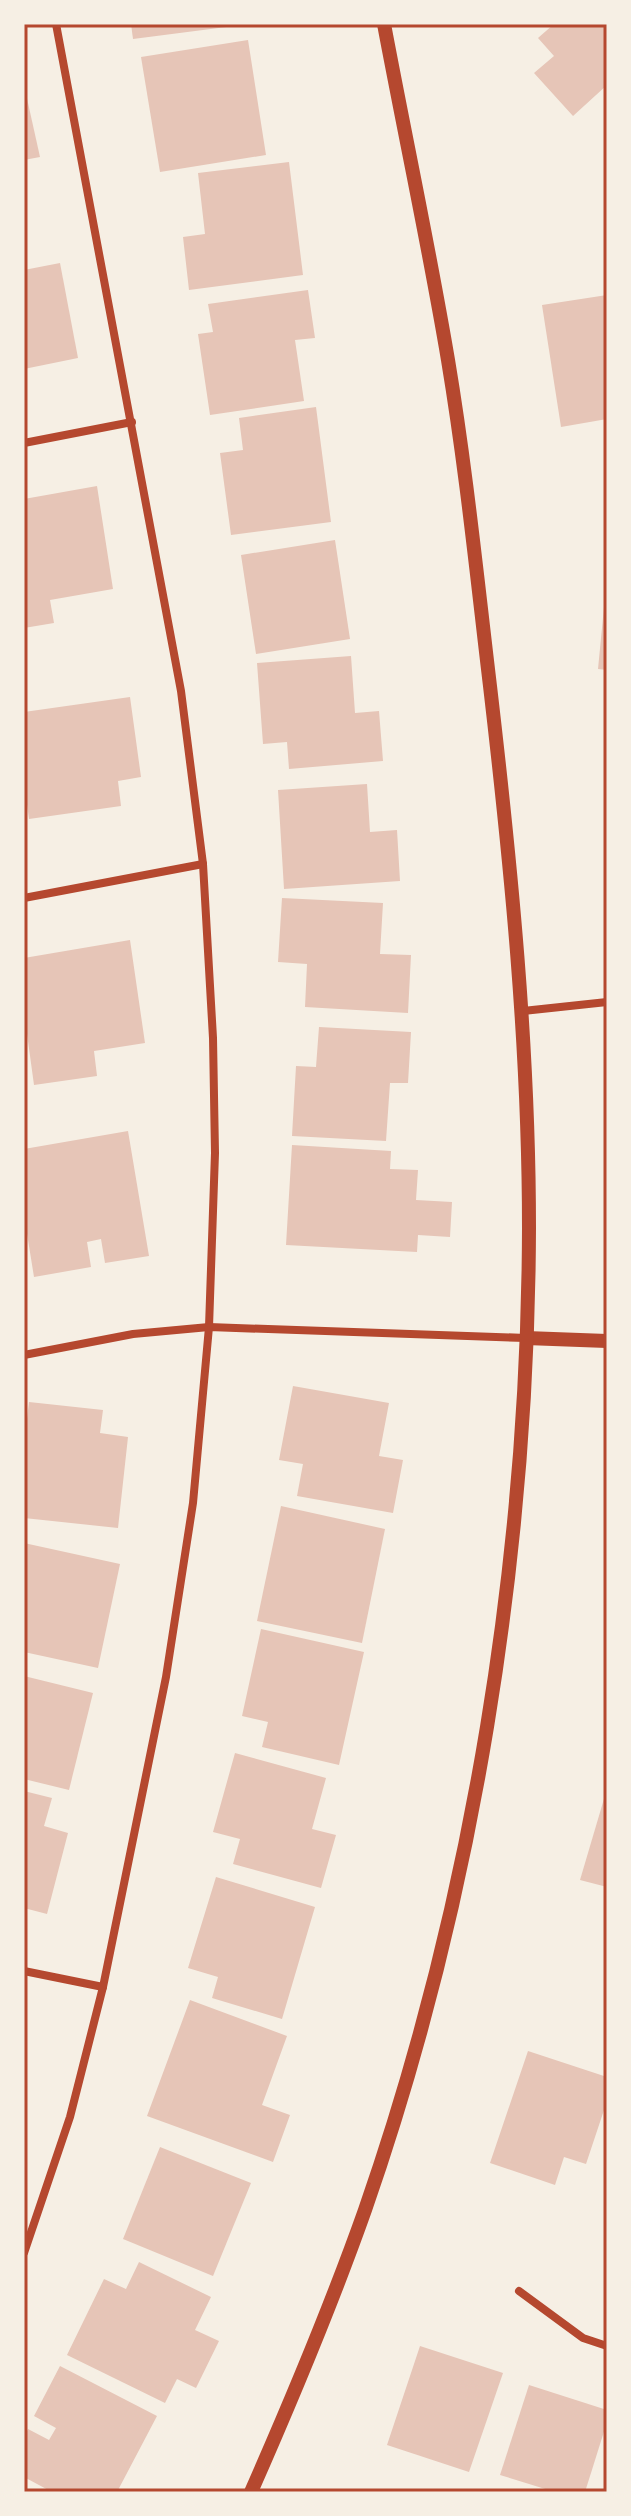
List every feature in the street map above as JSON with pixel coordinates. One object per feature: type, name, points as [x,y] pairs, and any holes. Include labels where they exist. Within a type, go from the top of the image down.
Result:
[{"type":"street","points":[[24,2253],[70,2117],[103,1987],[166,1677],[193,1503],[209,1327],[215,1153],[213,1038],[203,864],[181,691],[56,24]]},
{"type":"street","points":[[251,2492],[297,2389],[365,2210],[404,2089],[452,1905],[498,1654],[513,1528],[526,1338],[529,1228],[523,1011],[508,841],[462,445],[384,24]]},
{"type":"street","points":[[24,443],[132,422]]},
{"type":"street","points":[[24,898],[203,864]]},
{"type":"street","points":[[523,1011],[607,1002]]},
{"type":"street","points":[[24,1355],[133,1334],[209,1327],[607,1341]]},
{"type":"street","points":[[24,1971],[103,1987]]},
{"type":"street","points":[[519,2291],[583,2338],[607,2346]]},
{"type":"building","points":[[131,24],[234,24],[234,26],[133,39]]},
{"type":"building","points":[[554,24],[607,24],[607,85],[573,116],[534,73],[554,56],[538,38]]},
{"type":"building","points":[[248,40],[266,155],[160,172],[141,57]]},
{"type":"building","points":[[24,85],[40,157],[24,160]]},
{"type":"building","points":[[289,162],[303,275],[189,290],[183,237],[205,234],[198,173]]},
{"type":"building","points":[[60,263],[78,358],[24,369],[24,270]]},
{"type":"building","points":[[308,290],[315,338],[295,340],[304,401],[210,415],[198,334],[213,332],[208,304]]},
{"type":"building","points":[[607,295],[607,419],[561,427],[542,305]]},
{"type":"building","points":[[316,407],[331,522],[231,535],[220,453],[243,450],[239,418]]},
{"type":"building","points":[[97,486],[113,589],[50,600],[54,623],[24,628],[24,499]]},
{"type":"building","points":[[335,540],[350,639],[256,654],[241,555]]},
{"type":"building","points":[[607,597],[607,670],[598,669]]},
{"type":"building","points":[[351,656],[355,713],[379,711],[383,761],[289,769],[287,742],[263,744],[257,663]]},
{"type":"building","points":[[130,697],[141,777],[118,781],[121,806],[29,819],[24,783],[24,712]]},
{"type":"building","points":[[367,784],[370,832],[397,830],[400,881],[284,889],[278,790]]},
{"type":"building","points":[[282,898],[383,903],[380,954],[411,955],[408,1013],[305,1007],[307,964],[278,962]]},
{"type":"building","points":[[130,940],[145,1043],[94,1051],[97,1076],[34,1085],[24,1012],[24,958]]},
{"type":"building","points":[[319,1027],[411,1032],[408,1083],[390,1083],[386,1141],[292,1136],[296,1066],[316,1067]]},
{"type":"building","points":[[128,1131],[149,1256],[105,1263],[101,1239],[87,1242],[91,1267],[34,1277],[24,1215],[24,1149]]},
{"type":"building","points":[[292,1145],[391,1151],[390,1169],[418,1170],[416,1200],[452,1202],[450,1237],[418,1235],[417,1252],[286,1245]]},
{"type":"building","points":[[293,1386],[389,1403],[379,1456],[403,1460],[393,1513],[297,1496],[303,1464],[279,1460]]},
{"type":"building","points":[[29,1402],[103,1410],[100,1433],[128,1437],[118,1528],[24,1518],[24,1444]]},
{"type":"building","points":[[281,1506],[385,1529],[362,1643],[257,1621]]},
{"type":"building","points":[[24,1543],[120,1564],[98,1668],[24,1652]]},
{"type":"building","points":[[261,1629],[364,1652],[339,1765],[262,1747],[268,1722],[242,1716]]},
{"type":"building","points":[[24,1676],[93,1693],[69,1790],[24,1779]]},
{"type":"building","points":[[235,1753],[326,1778],[312,1829],[336,1835],[321,1888],[233,1864],[240,1839],[213,1832]]},
{"type":"building","points":[[24,1791],[52,1798],[44,1826],[68,1833],[47,1914],[24,1908]]},
{"type":"building","points":[[607,1792],[607,1887],[580,1880]]},
{"type":"building","points":[[216,1877],[315,1907],[282,2019],[212,1998],[218,1977],[188,1968]]},
{"type":"building","points":[[190,2000],[287,2036],[262,2105],[290,2115],[273,2162],[147,2116]]},
{"type":"building","points":[[528,2051],[607,2077],[607,2101],[586,2164],[564,2157],[555,2185],[490,2163]]},
{"type":"building","points":[[160,2147],[251,2183],[213,2276],[123,2239]]},
{"type":"building","points":[[139,2262],[211,2297],[195,2330],[219,2341],[196,2388],[177,2379],[165,2403],[67,2355],[104,2279],[126,2289]]},
{"type":"building","points":[[420,2346],[503,2373],[469,2472],[387,2445]]},
{"type":"building","points":[[60,2366],[157,2416],[117,2492],[52,2492],[24,2477],[24,2437],[28,2429],[49,2440],[56,2428],[34,2416]]},
{"type":"building","points":[[529,2385],[607,2410],[607,2422],[585,2492],[555,2492],[500,2475]]}]
